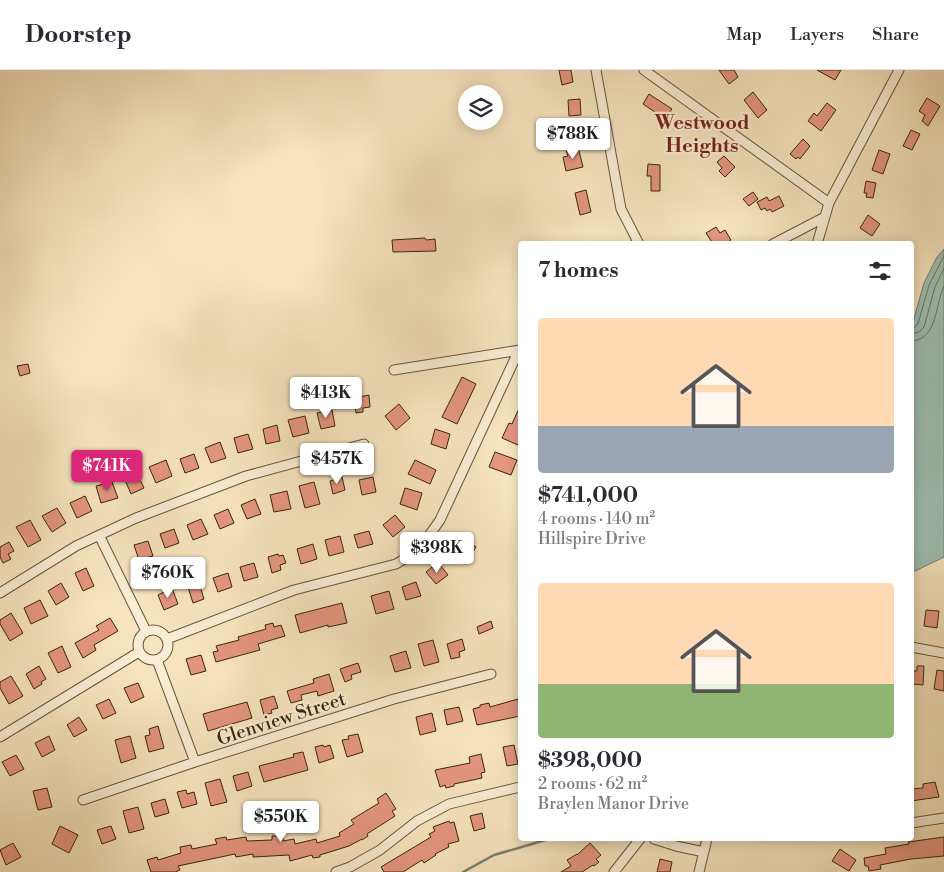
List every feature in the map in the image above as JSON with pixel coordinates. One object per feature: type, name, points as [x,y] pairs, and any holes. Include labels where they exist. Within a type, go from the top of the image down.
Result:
[{"type":"street","points":[[596,70],[620,209],[636,241]]},
{"type":"street","points":[[644,70],[829,203]]},
{"type":"street","points":[[818,241],[829,203],[899,70]]},
{"type":"street","points":[[779,241],[825,217]]},
{"type":"street","points":[[394,370],[518,350]]},
{"type":"street","points":[[167,639],[294,590],[396,564],[411,555],[428,537],[440,520],[518,352]]},
{"type":"street","points":[[0,593],[76,546],[136,518],[246,476],[364,444]]},
{"type":"street","points":[[99,535],[146,632]]},
{"type":"street","points":[[150,630],[160,631],[167,639],[169,643],[167,652],[161,659],[147,659],[139,652],[139,638],[150,630]]},
{"type":"street","points":[[914,648],[944,653]]},
{"type":"street","points":[[0,737],[139,652]]},
{"type":"street","points":[[157,660],[194,762]]},
{"type":"street","name":"Glenview Street","points":[[83,800],[194,762],[394,699],[491,674]]},
{"type":"street","points":[[336,872],[350,867],[380,850],[417,821],[450,804],[518,787]]},
{"type":"street","points":[[914,823],[944,818]]},
{"type":"street","points":[[614,872],[638,841]]},
{"type":"street","points":[[660,841],[704,852]]},
{"type":"street","points":[[699,872],[707,841]]},
{"type":"water","points":[[944,249],[944,557],[914,572],[914,318],[924,283],[937,257]]},
{"type":"building","points":[[559,70],[571,70],[573,82],[562,85]]},
{"type":"building","points":[[719,70],[734,70],[738,77],[729,84]]},
{"type":"building","points":[[817,70],[841,70],[835,80]]},
{"type":"building","points":[[753,92],[767,110],[758,118],[744,100]]},
{"type":"building","points":[[649,94],[672,109],[665,119],[643,104]]},
{"type":"building","points":[[927,98],[940,106],[928,126],[922,121],[925,115],[919,111]]},
{"type":"building","points":[[580,99],[581,115],[569,116],[568,100]]},
{"type":"building","points":[[827,103],[836,110],[821,131],[808,121],[814,113],[817,116]]},
{"type":"building","points":[[911,130],[920,134],[912,150],[903,146]]},
{"type":"building","points":[[803,139],[810,146],[800,159],[798,157],[796,159],[790,154]]},
{"type":"building","points":[[578,147],[583,167],[566,171],[563,157],[568,156],[566,150]]},
{"type":"building","points":[[879,150],[890,154],[883,174],[872,170]]},
{"type":"building","points":[[724,156],[735,167],[725,177],[719,171],[722,168],[717,162]]},
{"type":"building","points":[[648,164],[660,165],[660,191],[651,191],[651,176],[647,176]]},
{"type":"building","points":[[866,181],[876,183],[873,198],[866,197],[867,193],[864,193]]},
{"type":"building","points":[[586,190],[591,212],[580,215],[575,193]]},
{"type":"building","points":[[753,192],[758,199],[749,206],[743,199]]},
{"type":"building","points":[[779,196],[784,206],[772,212],[770,209],[767,211],[765,208],[761,210],[757,202],[767,197],[769,201]]},
{"type":"building","points":[[868,215],[880,224],[872,236],[860,228]]},
{"type":"building","points":[[716,227],[720,233],[725,230],[731,240],[711,241],[706,233]]},
{"type":"building","points":[[425,238],[426,240],[435,239],[436,251],[393,252],[392,240]]},
{"type":"building","points":[[28,364],[30,373],[20,376],[17,366]]},
{"type":"building","points":[[462,377],[476,384],[457,424],[442,417]]},
{"type":"building","points":[[369,395],[370,407],[363,408],[363,412],[356,413],[354,398]]},
{"type":"building","points":[[399,404],[410,418],[396,430],[385,416]]},
{"type":"building","points":[[332,410],[335,426],[321,429],[317,413]]},
{"type":"building","points":[[518,410],[518,445],[502,438],[509,423],[512,424]]},
{"type":"building","points":[[305,416],[309,433],[293,437],[288,420]]},
{"type":"building","points":[[277,425],[280,441],[266,444],[263,429]]},
{"type":"building","points":[[435,429],[450,434],[446,449],[431,444]]},
{"type":"building","points":[[248,434],[253,449],[238,453],[234,438]]},
{"type":"building","points":[[220,442],[226,458],[211,463],[205,448]]},
{"type":"building","points":[[495,452],[517,460],[511,475],[489,467]]},
{"type":"building","points":[[194,454],[199,468],[185,473],[180,459]]},
{"type":"building","points":[[166,460],[172,476],[156,483],[149,467]]},
{"type":"building","points":[[415,460],[436,470],[430,484],[408,474]]},
{"type":"building","points":[[138,475],[144,488],[131,494],[125,480]]},
{"type":"building","points":[[342,477],[345,490],[333,494],[330,481]]},
{"type":"building","points":[[373,477],[376,492],[362,495],[359,480]]},
{"type":"building","points":[[112,482],[118,498],[101,503],[96,486]]},
{"type":"building","points":[[314,482],[320,504],[305,508],[299,486]]},
{"type":"building","points":[[405,488],[422,493],[417,510],[400,504]]},
{"type":"building","points":[[287,491],[291,509],[274,512],[270,495]]},
{"type":"building","points":[[85,496],[92,511],[77,518],[70,503]]},
{"type":"building","points":[[255,499],[261,514],[247,519],[241,505]]},
{"type":"building","points":[[57,508],[66,523],[52,532],[42,516]]},
{"type":"building","points":[[228,509],[234,523],[220,529],[214,515]]},
{"type":"building","points":[[395,515],[405,527],[393,537],[383,525]]},
{"type":"building","points":[[201,519],[208,534],[193,540],[187,525]]},
{"type":"building","points":[[30,520],[41,540],[28,547],[16,527]]},
{"type":"building","points":[[174,529],[179,543],[165,548],[160,534]]},
{"type":"building","points":[[369,531],[373,544],[358,548],[354,535]]},
{"type":"building","points":[[340,536],[344,552],[329,556],[325,540]]},
{"type":"building","points":[[459,536],[476,547],[465,564],[448,552]]},
{"type":"building","points":[[148,541],[153,556],[139,560],[134,545]]},
{"type":"building","points":[[9,542],[14,551],[8,554],[11,559],[3,563],[0,557],[0,547]]},
{"type":"building","points":[[313,544],[317,559],[301,564],[297,549]]},
{"type":"building","points":[[278,554],[279,556],[283,555],[286,563],[280,565],[281,570],[272,573],[268,557]]},
{"type":"building","points":[[254,563],[258,577],[244,581],[240,567]]},
{"type":"building","points":[[441,566],[448,575],[436,584],[426,572],[432,567],[435,571]]},
{"type":"building","points":[[86,568],[94,586],[83,591],[75,573]]},
{"type":"building","points":[[228,573],[232,587],[218,592],[213,578]]},
{"type":"building","points":[[198,580],[204,599],[193,603],[187,584]]},
{"type":"building","points":[[416,582],[421,596],[406,600],[402,587]]},
{"type":"building","points":[[61,583],[69,597],[56,605],[48,591]]},
{"type":"building","points":[[172,588],[178,604],[164,610],[158,595]]},
{"type":"building","points":[[389,591],[394,609],[376,614],[371,596]]},
{"type":"building","points":[[40,600],[48,616],[31,624],[24,608]]},
{"type":"building","points":[[342,603],[347,623],[328,627],[328,625],[300,633],[295,615]]},
{"type":"building","points":[[926,610],[939,611],[937,628],[924,626]]},
{"type":"building","points":[[11,613],[23,633],[10,641],[0,624],[0,620]]},
{"type":"building","points":[[110,618],[118,631],[94,645],[96,650],[83,658],[75,643],[99,630],[96,626]]},
{"type":"building","points":[[491,621],[493,628],[479,634],[477,627]]},
{"type":"building","points":[[273,623],[274,627],[281,625],[285,636],[258,644],[260,650],[216,662],[213,652],[218,651],[216,646],[239,640],[238,637],[266,629],[265,625]]},
{"type":"building","points":[[462,639],[465,650],[459,652],[460,657],[451,659],[447,644]]},
{"type":"building","points":[[433,640],[439,662],[424,666],[418,644]]},
{"type":"building","points":[[62,646],[71,667],[58,673],[48,653]]},
{"type":"building","points":[[406,651],[411,668],[395,672],[390,656]]},
{"type":"building","points":[[201,655],[206,671],[191,675],[186,659]]},
{"type":"building","points":[[358,663],[361,672],[351,675],[352,679],[345,682],[340,669]]},
{"type":"building","points":[[39,666],[46,679],[34,689],[26,674]]},
{"type":"building","points":[[917,666],[924,666],[923,685],[914,684],[914,671],[917,671]]},
{"type":"building","points":[[937,670],[944,671],[944,691],[934,689]]},
{"type":"building","points":[[329,674],[334,691],[318,696],[317,691],[301,695],[302,700],[291,703],[287,691],[314,683],[313,679]]},
{"type":"building","points":[[11,676],[23,696],[9,704],[0,688],[0,682]]},
{"type":"building","points":[[138,683],[144,697],[131,703],[124,688]]},
{"type":"building","points":[[274,696],[278,708],[271,710],[272,713],[264,715],[260,700]]},
{"type":"building","points":[[109,699],[116,713],[103,719],[96,705]]},
{"type":"building","points":[[518,699],[518,716],[477,725],[473,709],[489,703],[490,707]]},
{"type":"building","points":[[247,702],[252,718],[208,731],[203,714]]},
{"type":"building","points":[[459,707],[463,721],[447,725],[444,710]]},
{"type":"building","points":[[432,713],[436,731],[420,735],[416,717]]},
{"type":"building","points":[[79,717],[87,730],[74,737],[67,725]]},
{"type":"building","points":[[158,726],[164,748],[149,752],[145,736],[150,735],[149,729]]},
{"type":"building","points":[[358,734],[363,752],[347,757],[342,740],[349,739],[348,736]]},
{"type":"building","points":[[49,736],[55,750],[42,757],[35,743]]},
{"type":"building","points":[[130,736],[136,758],[121,763],[115,740]]},
{"type":"building","points":[[323,745],[324,747],[330,745],[334,758],[319,763],[315,747]]},
{"type":"building","points":[[514,745],[518,764],[507,766],[503,747]]},
{"type":"building","points":[[303,752],[308,770],[264,782],[259,766],[294,757],[293,754]]},
{"type":"building","points":[[481,754],[485,772],[481,773],[482,778],[454,784],[454,786],[446,788],[445,785],[440,787],[435,770],[470,763],[469,757]]},
{"type":"building","points":[[16,755],[24,769],[10,776],[2,762]]},
{"type":"building","points":[[248,772],[252,786],[237,791],[233,776]]},
{"type":"building","points":[[220,779],[227,802],[211,806],[205,783]]},
{"type":"building","points":[[935,782],[939,797],[914,801],[914,789],[923,788],[923,784]]},
{"type":"building","points":[[47,788],[52,807],[38,810],[33,791]]},
{"type":"building","points":[[186,790],[187,794],[194,792],[197,804],[182,808],[177,792]]},
{"type":"building","points":[[386,793],[396,809],[392,811],[395,816],[367,834],[368,836],[362,840],[320,855],[320,857],[313,858],[312,855],[290,861],[289,855],[253,857],[253,854],[236,857],[235,854],[178,866],[180,870],[175,872],[151,872],[147,860],[157,857],[158,860],[181,853],[180,847],[191,845],[192,849],[217,844],[215,839],[226,837],[227,840],[246,837],[247,841],[272,840],[272,836],[283,836],[283,841],[294,839],[295,844],[316,839],[317,843],[340,836],[339,833],[354,824],[351,820],[379,803],[377,799]]},
{"type":"building","points":[[165,799],[169,813],[155,817],[151,803]]},
{"type":"building","points":[[138,807],[144,829],[129,833],[123,811]]},
{"type":"building","points":[[482,813],[485,828],[474,831],[470,816]]},
{"type":"building","points":[[449,821],[450,823],[454,822],[459,841],[448,844],[449,847],[435,854],[424,863],[422,860],[403,872],[384,872],[381,867],[431,837],[429,834],[435,831],[433,827]]},
{"type":"building","points":[[60,826],[78,835],[69,853],[52,844]]},
{"type":"building","points":[[111,826],[116,839],[102,844],[97,830]]},
{"type":"building","points":[[944,837],[944,856],[911,859],[880,865],[881,869],[869,871],[868,866],[865,866],[864,858],[886,854],[885,848],[909,844],[908,842]]},
{"type":"building","points":[[13,843],[21,857],[6,865],[0,850]]},
{"type":"building","points":[[590,843],[601,855],[596,859],[599,862],[582,872],[561,872],[571,866],[567,860],[577,855]]},
{"type":"building","points":[[840,849],[856,860],[849,871],[832,861]]},
{"type":"building","points":[[660,859],[672,862],[670,872],[657,872]]},
{"type":"waterway","points":[[463,872],[494,855],[542,841]]},
{"type":"district","name":"Westwood Heights","points":[[702,134]]}]
